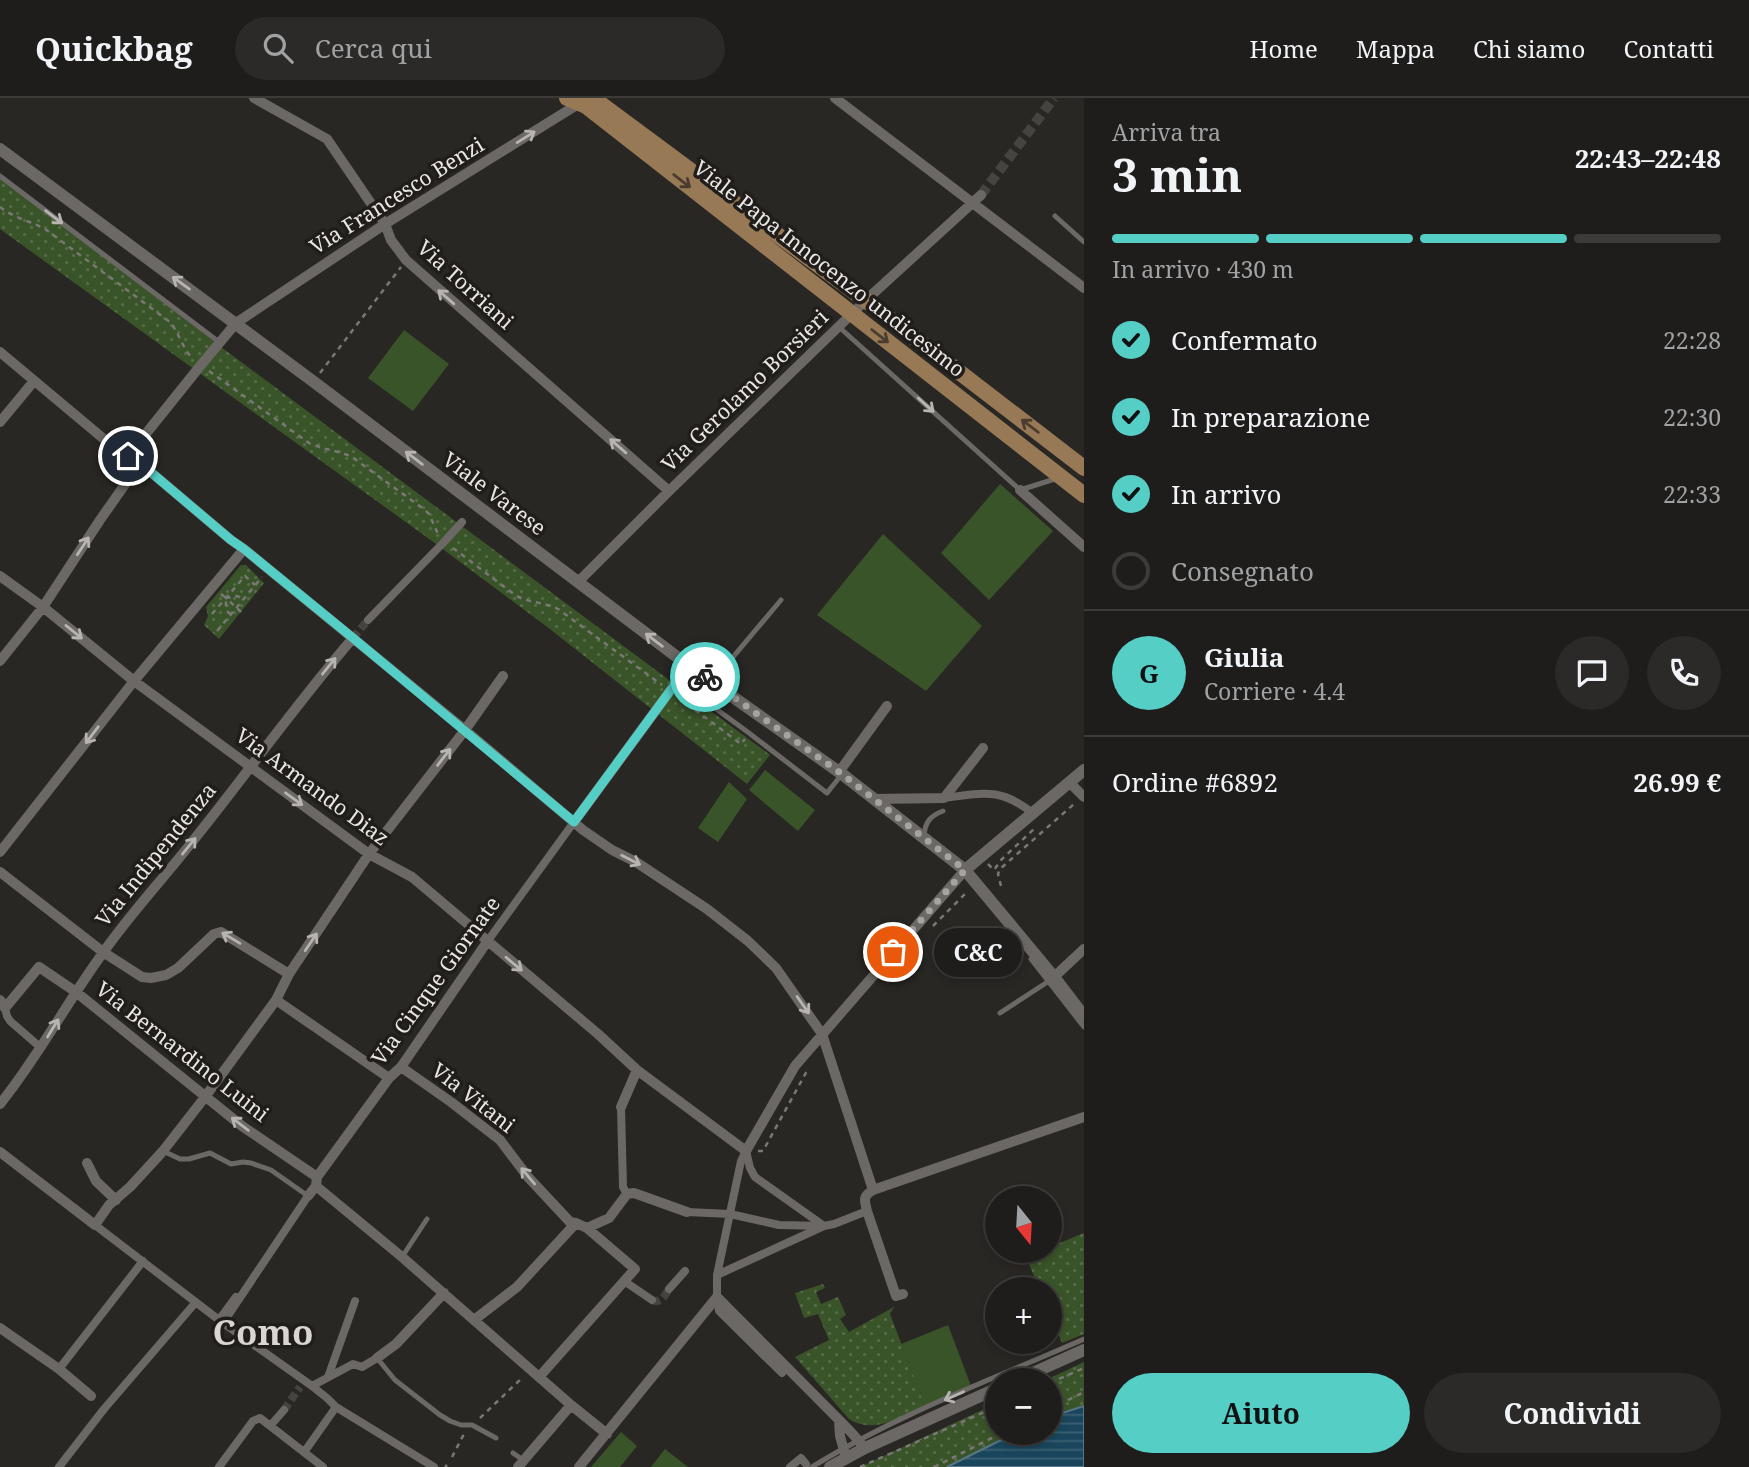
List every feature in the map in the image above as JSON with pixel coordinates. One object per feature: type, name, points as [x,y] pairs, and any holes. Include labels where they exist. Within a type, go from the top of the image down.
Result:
[{"type":"main road","name":"Viale Papa Innocenzo undicesimo","points":[[580,100],[865,301],[1084,468]]},
{"type":"main road","name":"Viale Papa Innocenzo undicesimo","points":[[580,100],[1084,495]]},
{"type":"street","name":"Via Torriani","points":[[254,98],[327,139],[406,260],[669,491]]},
{"type":"street","points":[[835,98],[977,199],[1084,288]]},
{"type":"street","name":"Via Francesco Benzi","points":[[128,456],[236,323],[580,100]]},
{"type":"street","name":"Viale Varese","points":[[0,149],[236,323],[689,666],[841,773],[924,837],[965,870],[1051,979],[1084,1016]]},
{"type":"street","name":"Via Gerolamo Borsieri","points":[[578,582],[865,301],[977,199]]},
{"type":"street","points":[[0,352],[123,455],[140,463],[574,822],[612,850],[636,862],[707,909],[748,941],[776,968],[822,1034],[873,1190]]},
{"type":"street","points":[[0,422],[34,381]]},
{"type":"street","points":[[0,661],[43,607],[140,463]]},
{"type":"street","points":[[1020,490],[1084,547]]},
{"type":"street","points":[[368,620],[462,522]]},
{"type":"street","points":[[0,852],[134,681],[244,549]]},
{"type":"street","name":"Via Armando Diaz","points":[[0,576],[43,607],[134,681],[369,854],[412,877],[637,1070],[746,1152]]},
{"type":"street","name":"Via Indipendenza","points":[[0,1104],[17,1083],[125,922],[353,638]]},
{"type":"street","name":"Via Cinque Giornate","points":[[221,1321],[250,1285],[316,1181],[389,1078],[401,1067],[487,942],[689,666]]},
{"type":"street","points":[[95,1225],[109,1205],[163,1151],[205,1097],[276,1000],[289,974],[369,854],[465,730],[503,676]]},
{"type":"street","points":[[841,773],[887,706]]},
{"type":"street","points":[[944,798],[983,748]]},
{"type":"street","points":[[782,1373],[719,1311],[717,1275],[741,1161],[795,1066],[965,870],[1084,770]]},
{"type":"street","points":[[1070,783],[1083,796]]},
{"type":"street","points":[[874,799],[944,798],[992,792],[1019,802],[1034,814]]},
{"type":"street","points":[[0,872],[103,952],[142,977],[166,975],[178,968],[214,934],[221,932],[289,974]]},
{"type":"street","points":[[1051,979],[1084,949]]},
{"type":"street","name":"Via Bernardino Luini","points":[[3,1004],[27,983],[39,967],[76,992],[205,1097],[316,1181],[607,1434]]},
{"type":"street","points":[[276,1000],[389,1078]]},
{"type":"street","points":[[3,1004],[10,1021],[40,1047]]},
{"type":"street","name":"Via Vitani","points":[[401,1067],[500,1140],[528,1177],[569,1222],[587,1228],[635,1269],[624,1281]]},
{"type":"street","points":[[627,1194],[623,1187],[621,1107],[637,1070]]},
{"type":"street","points":[[903,1294],[896,1296],[867,1210],[865,1195],[1084,1117]]},
{"type":"street","points":[[0,1152],[336,1407],[433,1467]]},
{"type":"street","points":[[746,1152],[755,1177],[824,1226]]},
{"type":"street","points":[[87,1163],[96,1181],[116,1200]]},
{"type":"street","points":[[587,1228],[609,1218],[627,1194],[634,1193],[687,1212],[730,1214],[779,1225],[824,1226],[867,1210]]},
{"type":"street","points":[[474,1320],[517,1287],[576,1223]]},
{"type":"street","points":[[717,1275],[824,1226]]},
{"type":"street","points":[[59,1369],[143,1261]]},
{"type":"street","points":[[669,1289],[685,1271]]},
{"type":"street","points":[[540,1376],[624,1281],[652,1300]]},
{"type":"street","points":[[306,1384],[328,1377],[353,1364],[362,1367],[377,1358],[396,1344],[444,1293]]},
{"type":"street","points":[[579,1467],[607,1434],[624,1420],[717,1297]]},
{"type":"street","points":[[717,1297],[862,1444]]},
{"type":"street","points":[[328,1377],[355,1301]]},
{"type":"street","points":[[59,1467],[104,1409],[196,1302]]},
{"type":"street","points":[[0,1328],[59,1369],[104,1409]]},
{"type":"street","points":[[1044,1368],[1084,1350]]},
{"type":"street","points":[[831,1467],[844,1453],[862,1444],[985,1393]]},
{"type":"street","points":[[520,1464],[571,1405]]},
{"type":"street","points":[[305,1451],[336,1407]]},
{"type":"street","points":[[271,1425],[284,1410]]},
{"type":"street","points":[[219,1467],[253,1420],[260,1418],[323,1467]]},
{"type":"street","points":[[839,1421],[844,1453]]},
{"type":"street","points":[[790,1467],[801,1458],[809,1465]]},
{"type":"lane","points":[[0,176],[219,342]]},
{"type":"lane","points":[[1055,216],[1084,242]]},
{"type":"lane","name":"Viale Papa Innocenzo undicesimo","points":[[839,327],[1020,490]]},
{"type":"lane","points":[[1020,490],[1062,477]]},
{"type":"lane","points":[[712,682],[781,600]]},
{"type":"lane","points":[[678,681],[827,793],[841,773]]},
{"type":"lane","points":[[924,837],[928,820],[943,811]]},
{"type":"lane","points":[[1000,1013],[1051,979],[1084,1027]]},
{"type":"lane","points":[[163,1151],[180,1159],[210,1153],[231,1164],[251,1163],[271,1170],[308,1196]]},
{"type":"lane","points":[[402,1257],[427,1219]]},
{"type":"lane","points":[[862,1444],[926,1408],[1084,1339]]},
{"type":"lane","points":[[377,1358],[395,1380],[450,1422],[470,1425],[496,1438]]},
{"type":"lane","points":[[513,1453],[520,1464]]},
{"type":"lane","points":[[809,1465],[844,1453]]},
{"type":"path","points":[[0,207],[13,216],[45,229],[170,322],[185,350],[201,365],[309,443],[352,457],[425,510],[437,534],[515,595],[558,610],[741,744],[750,733]]},
{"type":"path","points":[[314,382],[406,260]]},
{"type":"path","points":[[217,631],[269,570]]},
{"type":"path","points":[[212,614],[245,576],[255,585]]},
{"type":"path","points":[[213,587],[241,612]]},
{"type":"path","points":[[226,598],[237,596],[243,600]]},
{"type":"path","points":[[226,598],[226,610],[230,614]]},
{"type":"path","points":[[1001,886],[998,874],[1000,869],[1083,796]]},
{"type":"path","points":[[746,1152],[763,1151],[809,1067]]},
{"type":"path","points":[[1062,1378],[1084,1368]]},
{"type":"path","points":[[452,1457],[470,1425],[522,1377]]},
{"type":"path","points":[[1062,1403],[1084,1392]]},
{"type":"path","points":[[860,1467],[985,1412]]},
{"type":"path","points":[[934,1467],[985,1442]]},
{"type":"green space","points":[[0,176],[221,347],[770,755],[747,784],[546,626],[432,541],[0,229]]},
{"type":"green space","points":[[404,330],[449,364],[413,411],[368,378]]},
{"type":"green space","points":[[1000,484],[1053,531],[989,600],[941,553]]},
{"type":"green space","points":[[883,534],[982,626],[926,691],[817,615]]},
{"type":"green space","points":[[241,565],[246,565],[264,583],[219,639],[204,625],[208,616],[206,607]]},
{"type":"green space","points":[[765,770],[815,810],[798,831],[749,790]]},
{"type":"green space","points":[[729,782],[747,799],[718,842],[698,828]]},
{"type":"green space","points":[[1084,1233],[1084,1334],[1062,1343],[1062,1277],[1034,1277],[1029,1264],[1062,1264],[1062,1242]]},
{"type":"green space","points":[[823,1284],[825,1288],[816,1292],[821,1304],[838,1297],[846,1315],[840,1319],[849,1332],[894,1307],[890,1314],[925,1406],[887,1423],[858,1423],[849,1419],[795,1357],[829,1340],[818,1314],[804,1318],[795,1293]]},
{"type":"green space","points":[[948,1325],[971,1386],[925,1406],[901,1344]]},
{"type":"green space","points":[[1084,1362],[1084,1406],[1062,1413],[1062,1372]]},
{"type":"green space","points":[[985,1409],[985,1445],[991,1445],[947,1467],[860,1467]]},
{"type":"green space","points":[[621,1432],[637,1446],[620,1467],[591,1467]]},
{"type":"green space","points":[[665,1449],[688,1467],[651,1467]]},
{"type":"water","points":[[1084,1406],[1084,1467],[947,1467],[991,1445],[1062,1445],[1062,1413]]},
{"type":"tunnel","points":[[981,195],[1054,98]]},
{"type":"tunnel","points":[[353,638],[368,620]]},
{"type":"tunnel","points":[[652,1300],[660,1300],[669,1289]]},
{"type":"tunnel","points":[[284,1410],[300,1387]]},
{"type":"way so far","points":[[705,677],[842,774],[965,870],[893,952]]},
{"type":"place","name":"C&C","points":[[893,952]]},
{"type":"district","name":"Como","points":[[263,1333]]},
{"type":"route","points":[[128,456],[140,463],[574,822],[689,666],[705,677]]}]
